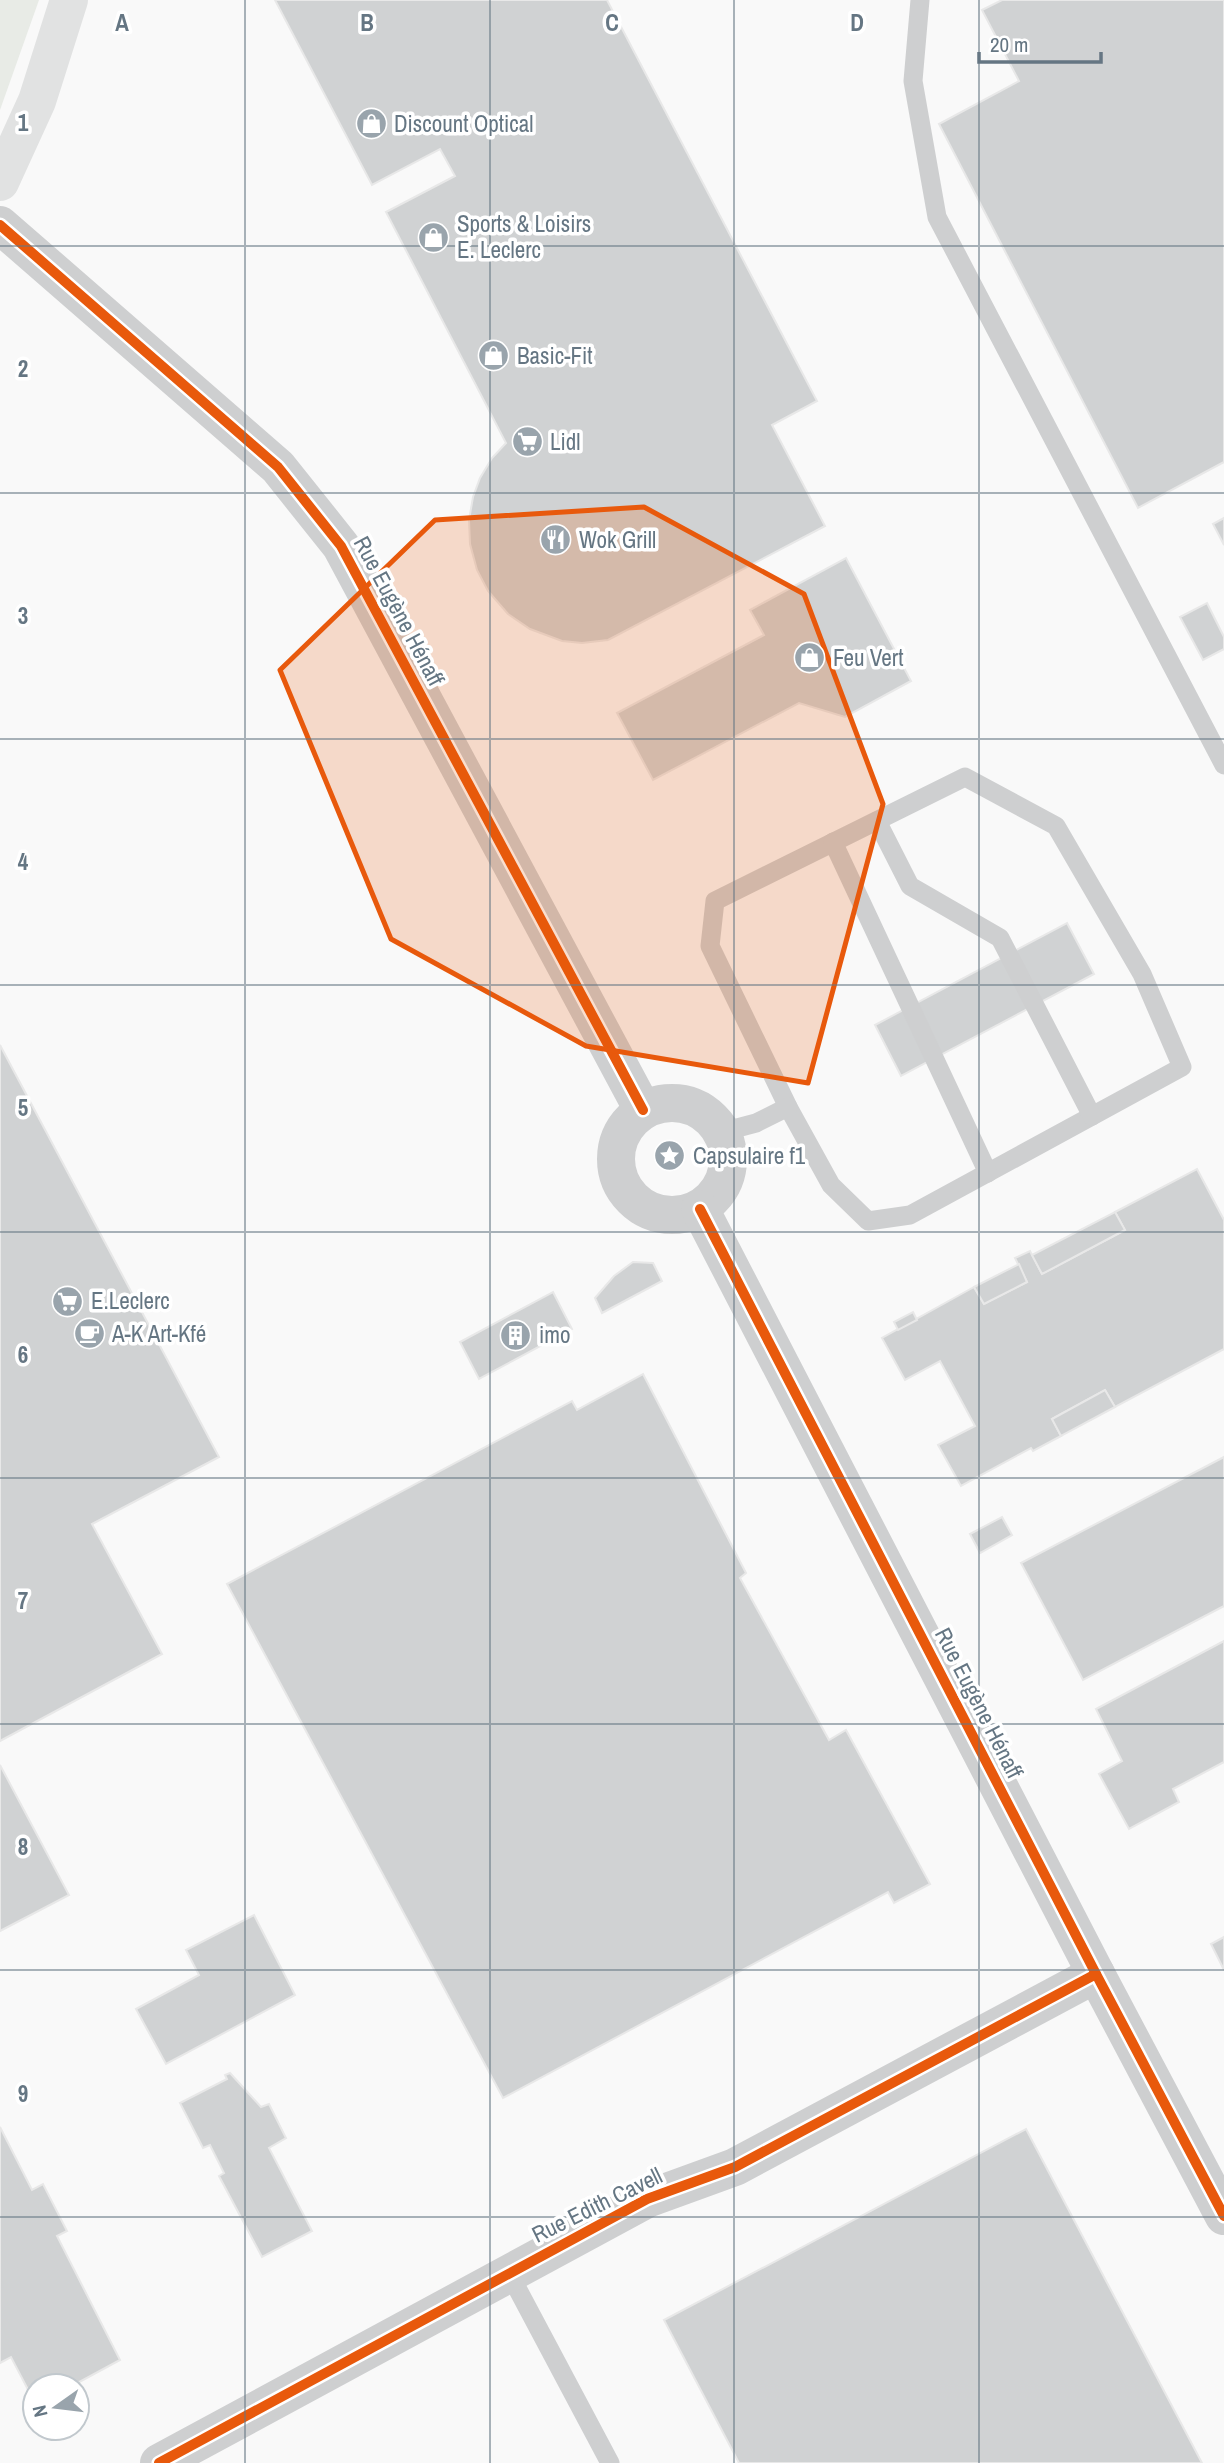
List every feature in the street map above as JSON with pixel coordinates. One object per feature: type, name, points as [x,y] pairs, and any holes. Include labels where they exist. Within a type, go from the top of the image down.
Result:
[{"type":"main road","points":[[0,182],[37,101],[69,0]]},
{"type":"street","name":"Rue Eugène Hénaff","points":[[0,225],[278,467],[341,546],[643,1110]]},
{"type":"street","points":[[678,1102],[695,1108],[710,1118],[722,1132],[727,1146],[726,1175],[711,1200],[700,1209],[683,1215],[665,1215],[648,1210],[633,1200],[622,1186],[616,1153],[620,1136],[630,1121],[643,1110],[678,1102]]},
{"type":"street","name":"Rue Eugène Hénaff","points":[[700,1209],[1096,1975],[1224,2216]]},
{"type":"street","name":"Rue Edith Cavell","points":[[159,2463],[199,2454],[509,2273],[647,2199],[735,2167],[1096,1975]]},
{"type":"lane","points":[[920,0],[913,81],[937,217],[1224,765]]},
{"type":"lane","points":[[965,777],[1056,826],[1142,974],[1182,1068],[910,1215],[868,1221],[831,1185],[788,1107],[710,946],[715,901],[877,821],[965,777]]},
{"type":"lane","points":[[877,821],[911,886],[1000,938],[1092,1116]]},
{"type":"lane","points":[[833,842],[988,1173]]},
{"type":"lane","points":[[722,1132],[756,1123],[788,1107]]},
{"type":"lane","points":[[509,2273],[610,2463]]},
{"type":"highlighted area","points":[[644,507],[804,594],[883,804],[808,1083],[586,1046],[391,939],[280,670],[435,520]]},
{"type":"shaded area","points":[[0,0],[39,0],[0,110]]},
{"type":"building","points":[[275,0],[607,0],[817,401],[772,425],[825,526],[608,640],[582,643],[562,641],[530,629],[508,614],[488,591],[477,570],[470,544],[469,520],[480,478],[492,458],[506,443],[386,212],[455,176],[440,149],[372,185]]},
{"type":"building","points":[[1002,0],[1224,0],[1224,462],[1138,508],[939,124],[1019,81],[982,10]]},
{"type":"building","points":[[1224,518],[1224,545],[1213,524]]},
{"type":"building","name":"Feu Vert","points":[[846,558],[911,681],[845,717],[799,703],[653,780],[617,713],[764,635],[750,610]]},
{"type":"building","points":[[1207,603],[1224,637],[1224,649],[1203,660],[1180,617]]},
{"type":"building","points":[[1067,923],[1094,974],[901,1076],[875,1025]]},
{"type":"building","name":"E.Leclerc","points":[[0,1045],[219,1457],[92,1524],[162,1654],[0,1741]]},
{"type":"building","points":[[1197,1169],[1224,1220],[1224,1349],[1115,1407],[1105,1390],[1052,1419],[1061,1436],[1033,1451],[1031,1448],[961,1486],[938,1445],[975,1426],[940,1361],[905,1380],[882,1338],[974,1287],[984,1304],[1027,1282],[1015,1258],[1030,1251],[1042,1274],[1125,1230],[1115,1212]]},
{"type":"building","points":[[1115,1212],[1125,1230],[1042,1274],[1032,1255]]},
{"type":"building","points":[[633,1262],[653,1263],[662,1281],[602,1313],[595,1298],[614,1276]]},
{"type":"building","points":[[1019,1264],[1027,1282],[984,1304],[974,1287]]},
{"type":"building","name":"imo","points":[[553,1292],[572,1329],[479,1379],[460,1342]]},
{"type":"building","points":[[913,1312],[917,1320],[898,1330],[894,1322]]},
{"type":"building","points":[[643,1374],[746,1573],[740,1578],[829,1740],[846,1730],[930,1884],[894,1903],[888,1892],[503,2098],[227,1584],[572,1401],[577,1410]]},
{"type":"building","points":[[1105,1390],[1115,1407],[1061,1436],[1052,1419]]},
{"type":"building","points":[[1224,1457],[1224,1606],[1083,1680],[1021,1563]]},
{"type":"building","points":[[1002,1517],[1012,1535],[980,1553],[970,1534]]},
{"type":"building","points":[[1224,1641],[1224,1762],[1173,1789],[1179,1802],[1129,1829],[1099,1774],[1122,1761],[1096,1709]]},
{"type":"building","points":[[0,1765],[69,1895],[0,1931]]},
{"type":"building","points":[[254,1915],[295,1995],[166,2064],[136,2009],[199,1975],[186,1950]]},
{"type":"building","points":[[1224,1937],[1224,1970],[1211,1944]]},
{"type":"building","points":[[230,2073],[261,2107],[269,2104],[286,2138],[269,2148],[312,2231],[262,2257],[219,2176],[224,2173],[210,2145],[203,2148],[180,2103],[227,2079],[225,2075]]},
{"type":"building","points":[[0,2127],[32,2190],[43,2184],[67,2231],[57,2236],[120,2360],[91,2376],[91,2372],[21,2372],[21,2376],[11,2357],[0,2363]]},
{"type":"building","points":[[1026,2129],[1202,2463],[739,2463],[664,2320]]},
{"type":"cycle path","points":[[0,225],[278,467],[341,546],[643,1110]]},
{"type":"cycle path","points":[[700,1209],[1224,2216]]},
{"type":"cycle path","points":[[159,2463],[647,2199],[735,2167],[1096,1974]]},
{"type":"place","name":"Discount Optical","points":[[371,124]]},
{"type":"place","name":"Sports & Loisirs E. Leclerc","points":[[434,237]]},
{"type":"place","name":"Basic-Fit","points":[[494,356]]},
{"type":"place","name":"Lidl","points":[[527,442]]},
{"type":"place","name":"Wok Grill","points":[[556,540]]},
{"type":"place","name":"Feu Vert","points":[[810,658]]},
{"type":"place","name":"Capsulaire f1","points":[[670,1156]]},
{"type":"place","name":"E.Leclerc","points":[[68,1301]]},
{"type":"place","name":"A-K Art-Kfé","points":[[89,1334]]},
{"type":"place","name":"imo","points":[[516,1335]]}]
